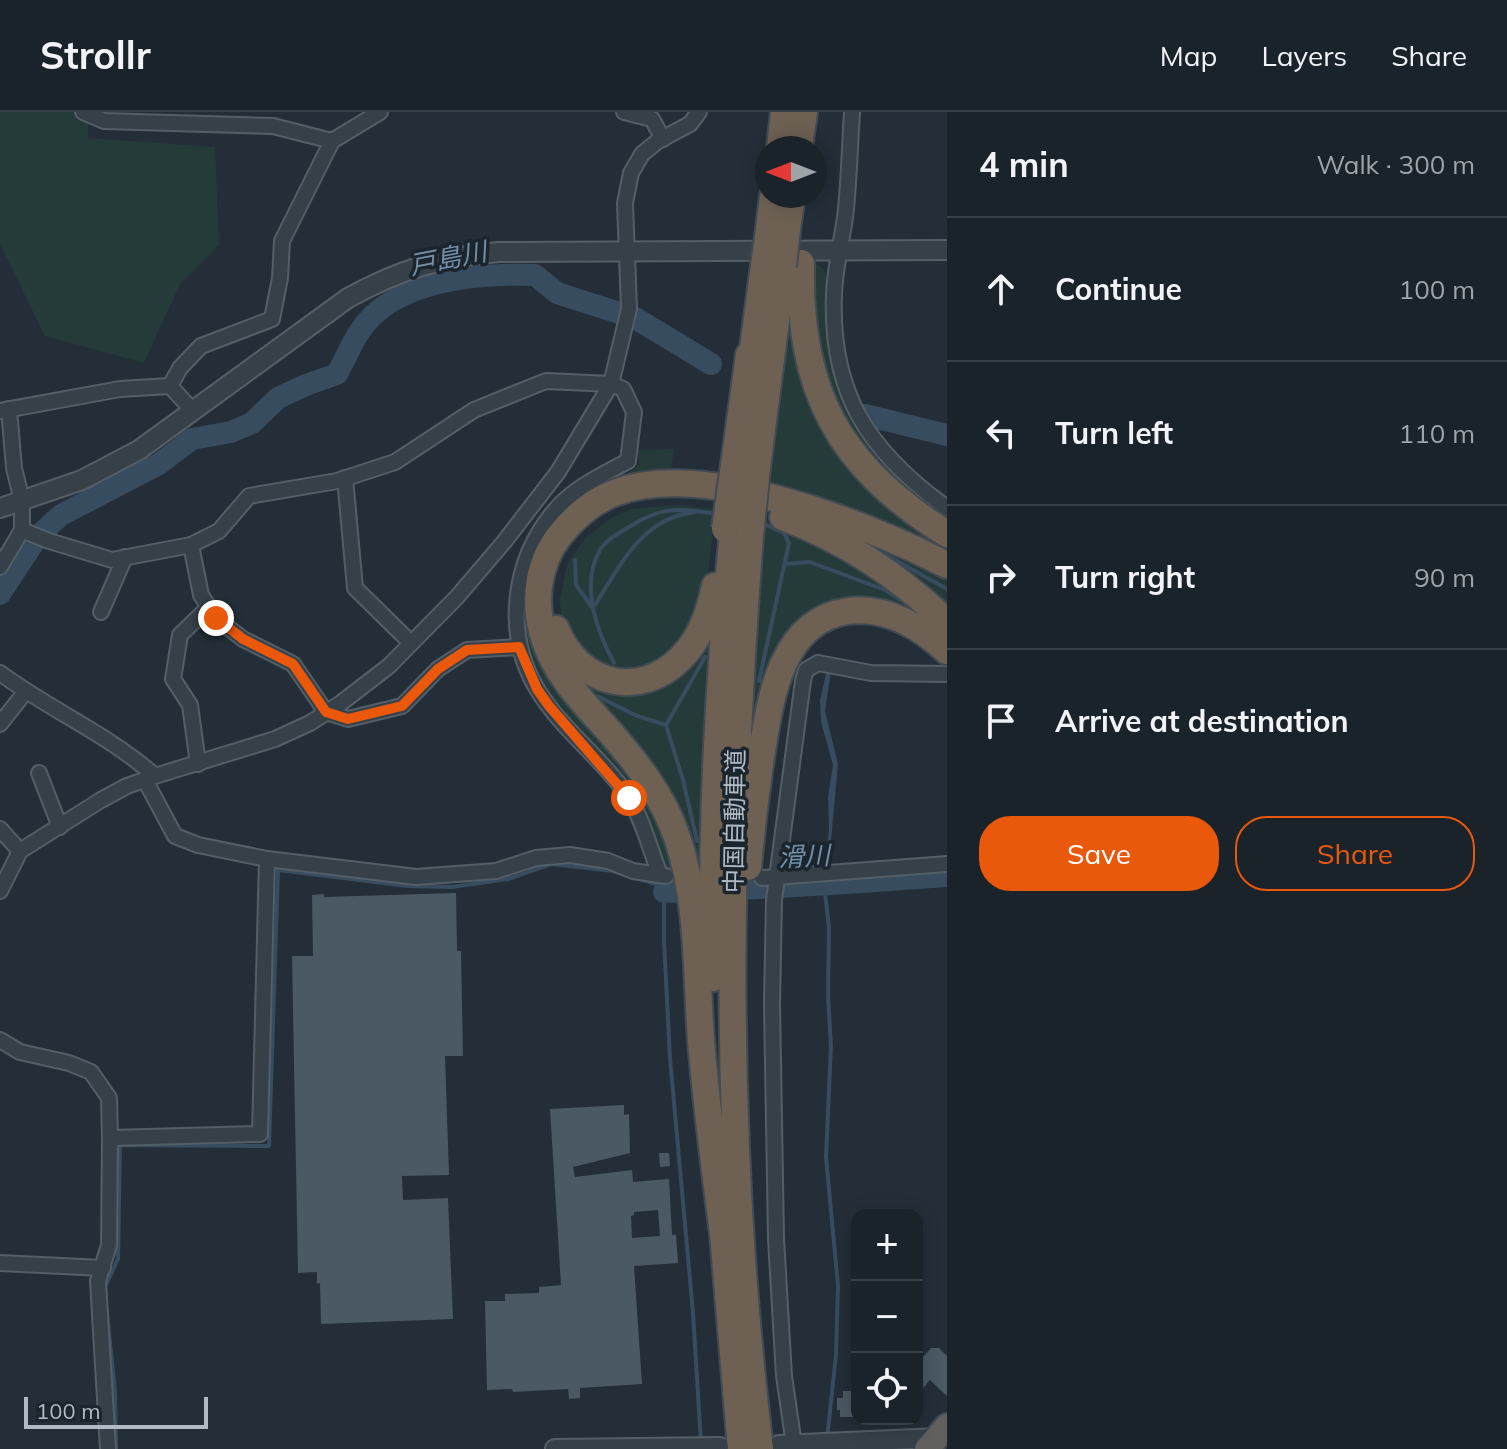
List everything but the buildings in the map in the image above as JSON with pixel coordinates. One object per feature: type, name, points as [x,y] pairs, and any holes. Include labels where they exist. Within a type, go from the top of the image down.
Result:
[{"type":"highway","points":[[781,136],[784,112]]},
{"type":"highway","points":[[801,136],[804,112]]},
{"type":"highway","points":[[809,136],[811,112]]},
{"type":"highway","name":"中国自動車道","points":[[778,208],[786,229]]},
{"type":"highway","name":"中国自動車道","points":[[743,466],[782,265],[790,208]]},
{"type":"highway","points":[[798,208],[786,229],[782,265],[817,388],[838,432],[868,472],[889,493],[947,534]]},
{"type":"highway","name":"中国自動車道","points":[[730,1448],[714,1048],[714,822],[724,620],[759,301],[782,265]]},
{"type":"highway","points":[[722,1226],[704,1082],[692,912],[677,837],[649,779],[577,696],[552,657],[538,612],[543,566],[558,537],[578,514],[591,505],[618,491],[664,483],[713,486],[795,505],[864,528],[947,565]]},
{"type":"highway","points":[[736,532],[718,571],[707,616],[692,645],[671,667],[647,680],[609,681],[587,671],[568,653],[561,641],[554,615],[554,585],[563,557],[579,533],[599,515],[624,504],[653,498],[720,502],[806,526],[873,561],[911,589],[947,622]]},
{"type":"highway","name":"中国自動車道","points":[[736,532],[733,1070],[741,1227],[778,1446]]},
{"type":"highway","points":[[733,1070],[744,1029],[742,957],[754,806],[769,715],[785,660],[804,633],[815,624],[842,612],[857,610],[897,617],[947,651]]},
{"type":"street","points":[[83,112],[104,121],[273,126],[332,141]]},
{"type":"street","points":[[170,386],[180,368],[201,346],[272,319],[280,278],[282,241],[332,141],[380,112]]},
{"type":"street","points":[[624,112],[652,119],[663,139]]},
{"type":"street","points":[[0,891],[20,851],[101,800],[150,778],[275,739],[326,712],[389,666],[457,597],[513,531],[565,461],[611,384],[629,309],[625,203],[631,173],[642,154],[690,124],[699,112]]},
{"type":"street","points":[[852,112],[846,212],[838,248],[834,293],[834,340],[850,399],[866,433],[917,485],[947,508]]},
{"type":"street","points":[[0,508],[82,480],[139,450],[348,298],[411,268],[450,257],[498,252],[627,250],[947,250]]},
{"type":"street","points":[[0,673],[131,755],[150,778],[175,836],[198,845],[267,859],[416,877],[496,871],[536,858],[570,855],[608,861],[633,871],[663,876],[629,798],[537,689],[519,647],[516,616],[519,586],[535,539],[558,506],[628,461],[634,412],[623,389],[611,384],[546,381],[474,410],[395,462],[345,478],[249,496],[219,531],[191,545],[112,560],[26,532]]},
{"type":"street","points":[[0,567],[26,532],[5,410],[120,389],[170,386]]},
{"type":"street","points":[[170,386],[194,412]]},
{"type":"street","points":[[345,478],[355,588],[411,643]]},
{"type":"street","points":[[191,545],[201,595],[216,618],[243,639],[293,664],[326,712],[348,719],[402,706],[438,669],[467,650],[519,647]]},
{"type":"street","points":[[101,612],[125,557]]},
{"type":"street","points":[[198,764],[190,705],[173,679],[180,635],[209,607]]},
{"type":"street","points":[[937,1438],[778,1446],[784,1376],[776,1239],[772,1004],[774,900],[806,670],[818,663],[871,673],[947,674]]},
{"type":"street","points":[[0,724],[26,691]]},
{"type":"street","points":[[39,773],[60,827]]},
{"type":"street","points":[[0,829],[20,851]]},
{"type":"street","points":[[110,1138],[260,1134],[267,859]]},
{"type":"street","points":[[762,878],[947,864]]},
{"type":"street","points":[[0,1040],[20,1052],[69,1063],[91,1072],[109,1098],[109,1245],[98,1281],[108,1449]]},
{"type":"street","points":[[0,1263],[103,1268]]},
{"type":"street","points":[[555,1449],[730,1448]]},
{"type":"green space","points":[[0,112],[88,112],[88,138],[215,147],[219,245],[180,284],[144,363],[45,336],[0,244]]},
{"type":"green space","points":[[813,263],[826,275],[830,350],[842,396],[852,417],[878,455],[910,487],[947,516],[947,524],[922,508],[850,435],[815,357]]},
{"type":"green space","points":[[788,298],[816,405],[947,543],[947,556],[766,490]]},
{"type":"green space","points":[[674,449],[670,475],[588,497],[531,605],[643,782],[680,872],[666,869],[629,786],[554,701],[540,680],[525,645],[523,620],[527,577],[557,518],[576,500],[635,469],[639,464],[638,450]]},
{"type":"green space","points":[[678,505],[715,509],[707,585],[691,632],[661,665],[622,675],[589,662],[564,629],[560,600],[567,564],[585,538],[611,518],[631,509]]},
{"type":"green space","points":[[804,515],[947,573],[947,612]]},
{"type":"green space","points":[[764,520],[828,544],[928,614],[929,627],[812,615],[744,780]]},
{"type":"green space","points":[[715,609],[704,906],[690,853],[562,655],[634,690]]},
{"type":"water","points":[[827,670],[831,671],[825,711],[838,764],[829,863],[825,862],[833,765],[821,722],[820,700]]},
{"type":"waterway","name":"戸島川","points":[[0,594],[38,536],[61,515],[159,464],[192,439],[231,432],[252,423],[278,398],[337,374],[360,331],[375,314],[394,300],[416,290],[464,278],[535,275],[557,293],[635,318],[711,364]]},
{"type":"waterway","name":"戸島川","points":[[865,415],[947,435]]},
{"type":"waterway","points":[[614,663],[597,622],[591,593],[591,578],[600,550],[617,534],[659,512],[688,510],[711,513]]},
{"type":"waterway","points":[[595,605],[624,559],[647,533],[661,523],[695,512]]},
{"type":"waterway","points":[[759,681],[789,543],[784,533],[766,525]]},
{"type":"waterway","points":[[861,541],[947,589]]},
{"type":"waterway","points":[[575,560],[576,585],[592,607]]},
{"type":"waterway","points":[[785,564],[810,562],[885,590],[906,603]]},
{"type":"waterway","points":[[697,841],[666,725],[705,657]]},
{"type":"waterway","points":[[597,696],[637,716],[666,725]]},
{"type":"waterway","points":[[105,1287],[118,1259],[120,1145],[269,1146],[278,870],[407,886],[452,887],[508,879],[551,864],[613,871],[659,885],[664,892],[670,1058],[693,1313],[701,1443]]},
{"type":"waterway","name":"滑川","points":[[664,892],[947,876]]},
{"type":"waterway","points":[[824,884],[829,928],[831,1046],[826,1157],[838,1286],[836,1355],[827,1439]]},
{"type":"waterway","points":[[106,1304],[115,1391],[116,1449]]},
{"type":"route","points":[[216,618],[243,639],[293,664],[326,712],[348,719],[402,706],[438,669],[467,650],[519,647],[537,689],[549,706],[629,798]]}]
